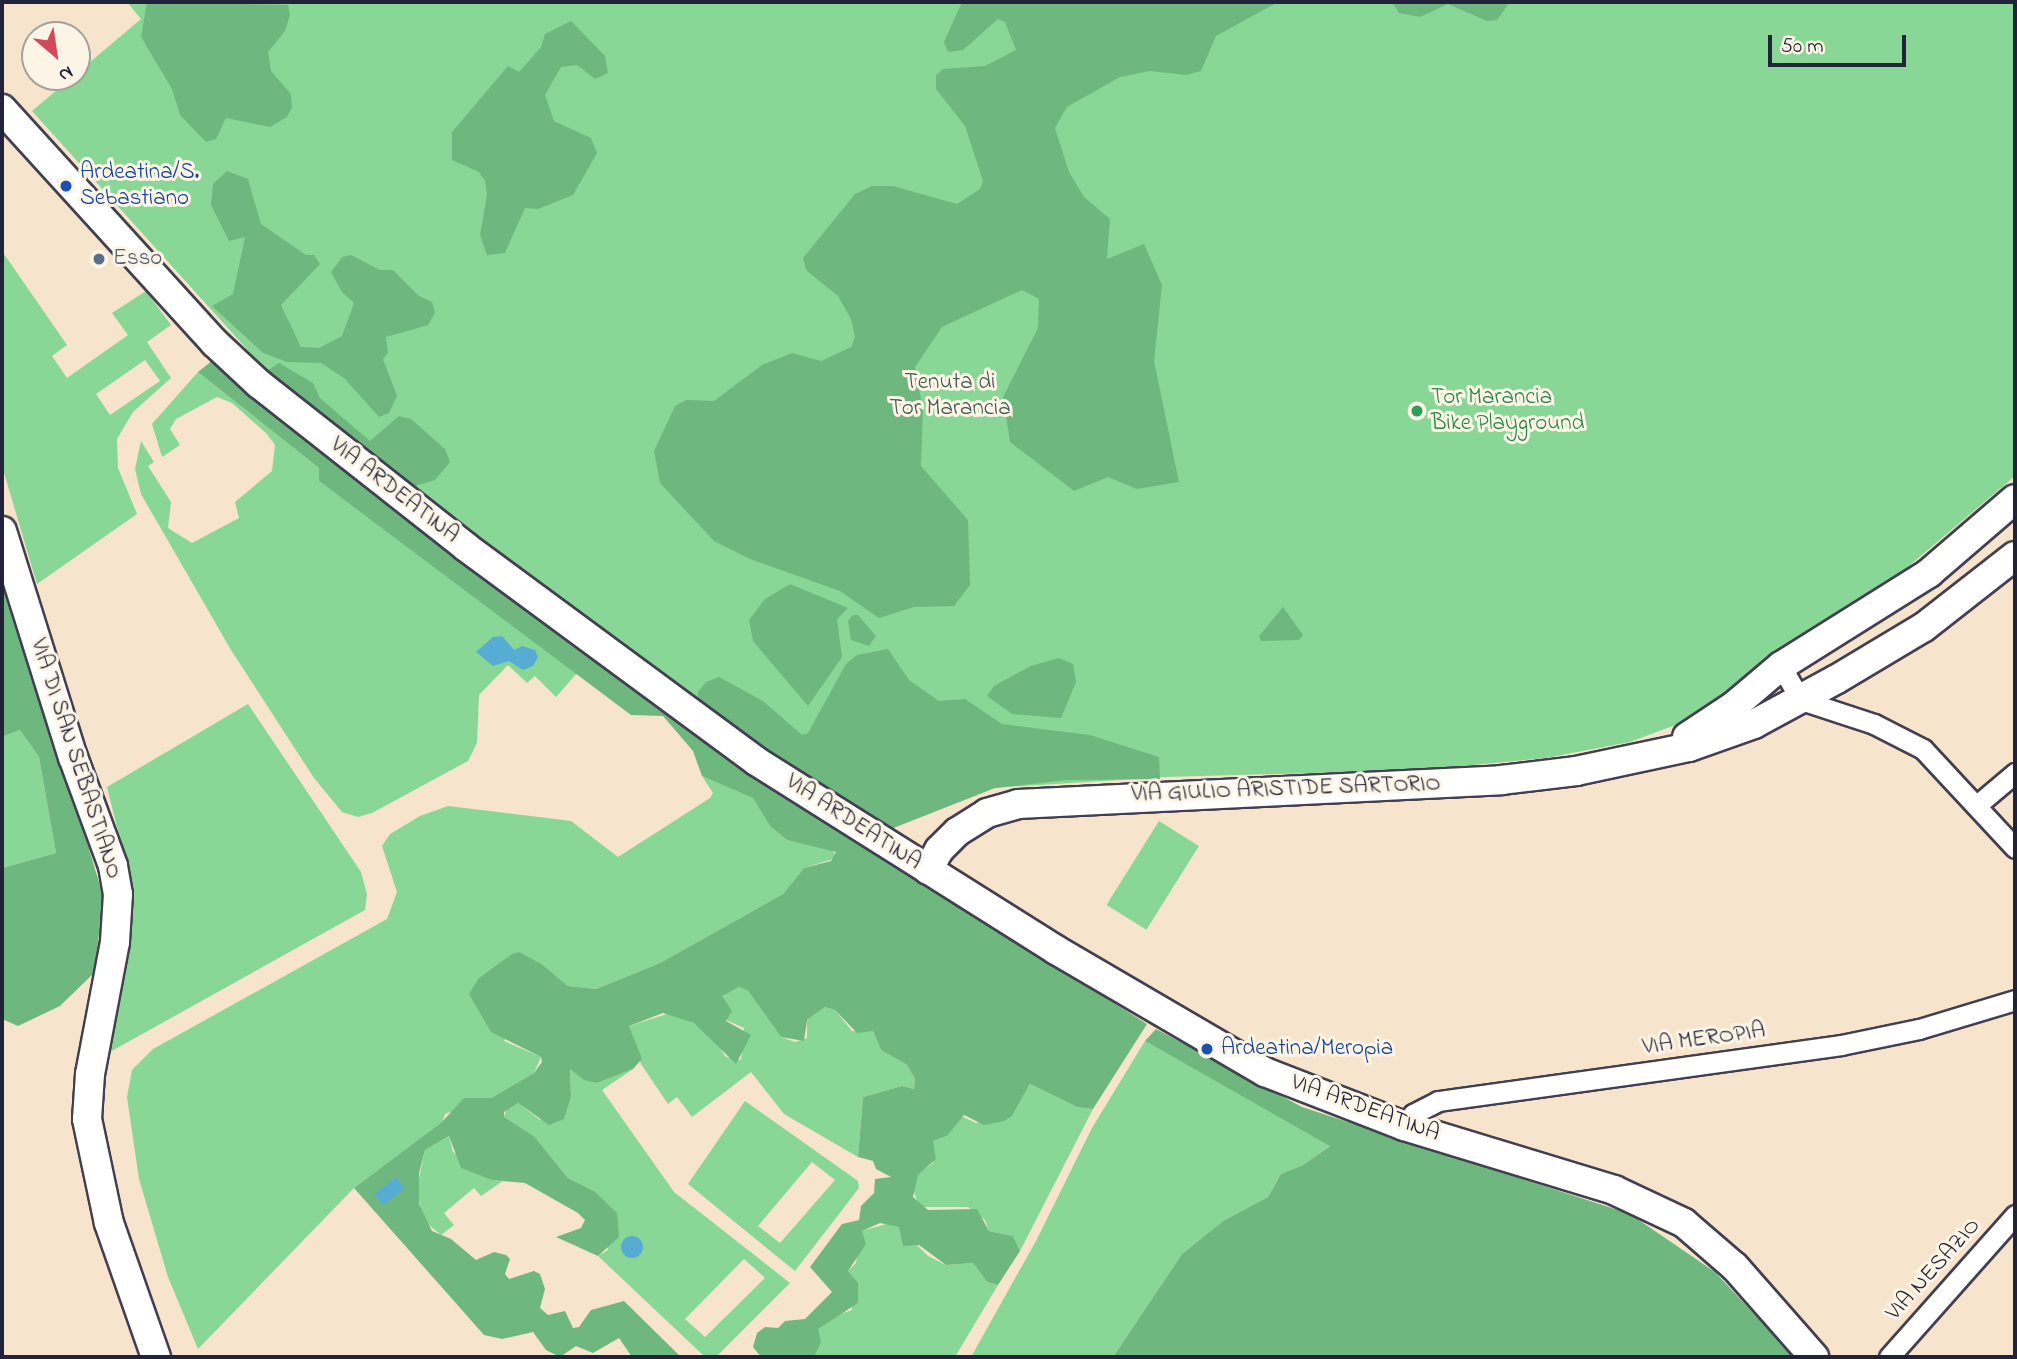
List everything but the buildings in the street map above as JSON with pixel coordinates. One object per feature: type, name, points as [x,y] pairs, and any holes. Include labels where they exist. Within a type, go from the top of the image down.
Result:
[{"type":"main road","name":"VIA ARDEATINA","points":[[2,109],[215,342],[297,416],[756,761],[928,870],[1234,1056],[1301,1088],[1404,1126],[1550,1168],[1673,1217],[1723,1255],[1814,1357]]},
{"type":"main road","name":"VIA GIULIO ARISTIDE SARTORIO","points":[[1667,750],[1735,705],[1781,666],[1929,573],[2015,499]]},
{"type":"main road","name":"VIA DI SAN SEBASTIANO","points":[[2,531],[73,757],[113,866],[118,894],[116,942],[87,1119],[109,1223],[156,1357]]},
{"type":"main road","name":"VIA GIULIO ARISTIDE SARTORIO","points":[[928,870],[939,850],[957,832],[987,813],[1018,804],[1501,780],[1576,771],[1734,732],[1801,700],[1924,626],[2015,556]]},
{"type":"street","points":[[1781,666],[1801,700],[1908,739],[1937,761],[2015,848]]},
{"type":"street","points":[[1977,805],[2015,773]]},
{"type":"street","name":"VIA MEROPIA","points":[[1404,1126],[1413,1114],[1438,1101],[1841,1045],[1919,1029],[2015,1000]]},
{"type":"street","name":"VIA NESAZIO","points":[[1889,1357],[2015,1215]]},
{"type":"green space","name":"Tenuta di Tor Marancia","points":[[127,2],[2015,2],[2015,476],[1896,577],[1781,647],[1726,697],[1678,724],[1630,742],[1546,758],[1421,770],[1166,777],[992,788],[788,768],[427,502],[301,403],[262,366],[32,111],[56,91],[91,91],[91,61],[141,19]]},
{"type":"green space","points":[[147,2],[288,5],[290,15],[285,31],[268,52],[271,71],[291,94],[292,107],[287,117],[270,127],[226,118],[216,139],[206,142],[180,115],[172,89],[141,37]]},
{"type":"green space","points":[[962,2],[1278,2],[1216,36],[1201,71],[1186,75],[1150,71],[1120,77],[1067,107],[1055,128],[1069,172],[1084,197],[1110,219],[1107,259],[1144,244],[1162,285],[1154,361],[1179,482],[1137,489],[1108,477],[1074,491],[1010,442],[1003,397],[1038,328],[1039,299],[1022,290],[942,327],[915,367],[923,410],[921,466],[968,520],[970,585],[954,606],[914,607],[879,618],[840,591],[750,559],[714,541],[660,483],[654,451],[675,406],[686,400],[714,401],[762,365],[792,353],[821,361],[851,347],[855,337],[851,319],[838,296],[806,270],[803,258],[855,194],[872,186],[893,186],[957,204],[980,189],[983,181],[965,126],[936,89],[936,75],[943,69],[985,66],[1016,50],[1005,22],[998,19],[963,50],[948,52],[944,42]]},
{"type":"green space","points":[[1392,2],[1510,2],[1497,20],[1487,21],[1448,4],[1420,17],[1399,13]]},
{"type":"green space","points":[[571,21],[605,56],[608,73],[595,79],[577,65],[561,67],[545,95],[554,121],[591,138],[597,153],[573,195],[538,209],[525,208],[505,253],[487,255],[480,235],[487,195],[485,181],[479,172],[452,160],[452,132],[508,66],[519,72],[541,47],[545,34]]},
{"type":"green space","points":[[227,171],[248,179],[261,224],[306,255],[314,255],[320,264],[281,305],[301,347],[319,348],[342,336],[354,303],[342,292],[331,272],[342,257],[351,255],[380,270],[393,270],[419,296],[432,302],[435,313],[428,325],[386,337],[388,353],[383,359],[397,396],[389,413],[379,417],[344,378],[321,363],[287,362],[263,353],[212,306],[233,294],[245,237],[229,241],[211,205],[213,184]]},
{"type":"green space","points":[[4,254],[67,345],[52,356],[67,378],[128,335],[112,313],[146,291],[171,325],[147,342],[171,378],[133,412],[117,439],[118,468],[137,514],[37,584],[2,466]],"holes":[[[145,360],[160,381],[110,415],[96,394]]]},
{"type":"green space","points":[[213,360],[864,844],[1147,1024],[1093,1109],[1077,1107],[1030,1084],[1012,1116],[1004,1121],[984,1125],[964,1115],[947,1136],[933,1141],[936,1159],[918,1175],[913,1197],[928,1210],[977,1209],[989,1231],[1013,1236],[1020,1251],[998,1285],[987,1282],[973,1263],[946,1265],[919,1245],[903,1246],[899,1227],[880,1223],[862,1231],[866,1244],[848,1271],[858,1283],[858,1303],[818,1329],[821,1342],[814,1357],[761,1357],[753,1347],[757,1333],[765,1327],[778,1328],[785,1321],[805,1319],[832,1292],[810,1267],[842,1224],[859,1220],[861,1206],[874,1193],[875,1179],[891,1177],[876,1169],[873,1161],[858,1157],[863,1097],[902,1086],[914,1089],[915,1079],[907,1065],[881,1050],[873,1031],[857,1033],[835,1010],[825,1007],[807,1020],[804,1041],[781,1037],[748,991],[739,987],[722,996],[732,1011],[726,1021],[751,1035],[736,1064],[694,1023],[663,1013],[629,1026],[642,1059],[633,1069],[597,1083],[584,1080],[570,1069],[571,1096],[564,1119],[549,1125],[518,1103],[504,1112],[504,1117],[534,1136],[568,1178],[594,1191],[617,1213],[619,1237],[598,1256],[556,1237],[581,1228],[585,1220],[578,1213],[525,1183],[492,1180],[461,1168],[449,1136],[425,1150],[419,1173],[419,1204],[432,1231],[451,1239],[476,1260],[494,1252],[506,1255],[510,1259],[505,1274],[509,1279],[534,1271],[540,1274],[545,1289],[540,1308],[548,1315],[565,1311],[573,1328],[579,1327],[591,1310],[624,1301],[681,1357],[632,1357],[619,1338],[593,1353],[576,1346],[560,1357],[546,1350],[533,1332],[502,1339],[484,1335],[354,1188],[441,1123],[464,1098],[491,1098],[534,1073],[542,1062],[541,1057],[491,1032],[469,994],[479,978],[512,954],[519,952],[543,965],[568,986],[596,989],[660,963],[783,894],[804,868],[831,861],[836,852],[787,840],[770,826],[753,798],[702,776],[693,751],[663,716],[631,715],[319,481],[319,468],[198,372]]},
{"type":"green space","points":[[279,363],[313,383],[320,398],[370,441],[399,416],[411,419],[445,449],[450,462],[435,480],[412,487],[267,371]]},
{"type":"green space","points":[[198,372],[319,468],[319,481],[578,672],[556,697],[535,676],[527,683],[508,665],[479,695],[477,743],[468,761],[372,813],[358,817],[342,812],[314,778],[231,650],[141,494],[135,469],[141,441],[154,462],[148,466],[171,502],[168,528],[192,543],[239,518],[235,502],[272,471],[275,445],[267,434],[232,403],[217,397],[176,419],[170,429],[180,445],[162,457],[152,424]]},
{"type":"green space","points":[[2,555],[103,896],[95,972],[60,1006],[18,1026],[2,1019],[2,868],[56,853],[39,757],[20,730],[2,737]]},
{"type":"green space","points":[[790,584],[848,608],[837,619],[842,657],[808,706],[753,641],[749,620],[765,599]]},
{"type":"green space","points":[[1283,607],[1303,635],[1299,640],[1261,641],[1259,636]]},
{"type":"green space","points":[[853,615],[858,615],[876,636],[869,646],[851,640],[848,621]]},
{"type":"green space","points":[[888,649],[909,680],[939,701],[965,699],[1002,724],[1090,735],[1159,757],[1160,779],[1067,780],[995,788],[891,829],[788,768],[698,704],[698,692],[706,682],[719,677],[763,701],[802,735],[808,733],[846,664],[857,655]]},
{"type":"green space","points":[[1059,658],[1073,664],[1076,682],[1061,718],[1012,714],[987,696],[994,686],[1031,666]]},
{"type":"green space","points":[[248,704],[361,872],[367,894],[365,910],[110,1052],[134,896],[107,787]]},
{"type":"green space","points":[[20,730],[39,757],[56,853],[2,868],[2,737]]},
{"type":"green space","points":[[702,776],[754,798],[770,826],[787,840],[833,850],[836,858],[804,868],[783,894],[660,963],[596,989],[568,986],[543,965],[504,1041],[541,1057],[534,1073],[491,1098],[445,1114],[442,1123],[354,1188],[198,1349],[168,1277],[139,1179],[127,1097],[132,1070],[153,1049],[387,919],[397,892],[382,846],[390,834],[420,816],[448,806],[571,821],[618,857],[710,798],[713,793]]},
{"type":"green space","points":[[1159,821],[1199,846],[1146,930],[1107,905]]},
{"type":"green space","points":[[739,987],[748,991],[781,1037],[795,1042],[807,1038],[807,1020],[825,1007],[835,1010],[852,1031],[873,1031],[881,1050],[907,1065],[915,1079],[914,1089],[902,1086],[863,1097],[858,1157],[784,1114],[751,1072],[692,1117],[677,1097],[668,1104],[641,1064],[629,1026],[670,1013],[694,1023],[714,1039],[726,1057],[741,1060],[744,1028],[726,1020],[722,995]]},
{"type":"green space","points":[[1156,1029],[1302,1107],[1630,1214],[1715,1272],[1794,1357],[1113,1357],[1182,1254],[1223,1221],[1268,1197],[1281,1174],[1303,1165],[1330,1146],[1145,1041]]},
{"type":"green space","points":[[1145,1041],[1331,1145],[1303,1165],[1281,1174],[1268,1197],[1223,1221],[1182,1254],[1113,1357],[971,1357],[1036,1241],[1092,1128]]},
{"type":"green space","points":[[570,1069],[597,1083],[633,1069],[602,1090],[674,1192],[790,1283],[716,1357],[703,1355],[598,1256],[608,1250],[594,1191],[568,1178],[534,1136],[504,1117],[506,1110],[518,1103],[540,1120],[571,1096]],"holes":[[[744,1259],[765,1278],[705,1337],[685,1319]]]},
{"type":"green space","points":[[1030,1084],[1077,1107],[1093,1109],[1020,1251],[1013,1236],[989,1231],[985,1220],[968,1207],[919,1207],[912,1186],[918,1174],[933,1163],[933,1141],[947,1136],[961,1116],[976,1123],[1012,1116]]},
{"type":"green space","points":[[745,1101],[858,1181],[859,1188],[795,1271],[688,1184]],"holes":[[[812,1162],[835,1180],[780,1243],[758,1226]]]},
{"type":"green space","points":[[449,1136],[453,1152],[492,1180],[503,1181],[481,1196],[474,1188],[444,1213],[454,1225],[441,1235],[422,1219],[417,1187],[425,1150]]},
{"type":"green space","points":[[894,1222],[928,1256],[946,1265],[973,1263],[987,1282],[998,1285],[955,1357],[814,1357],[818,1329],[832,1317],[852,1310],[848,1271],[856,1263],[861,1231]]},
{"type":"water","points":[[502,636],[514,650],[522,646],[535,650],[538,657],[533,666],[523,670],[509,661],[493,666],[476,652],[493,637]]},
{"type":"water","points":[[396,1177],[405,1188],[383,1206],[374,1195]]},
{"type":"water","points":[[632,1236],[640,1239],[643,1247],[640,1255],[632,1258],[624,1255],[621,1247],[624,1239]]},
{"type":"place","name":"Ardeatina/S. Sebastiano","points":[[66,186]]},
{"type":"place","name":"Esso","points":[[99,259]]},
{"type":"place","name":"Tor Marancia Bike Playground","points":[[1417,411]]},
{"type":"place","name":"Ardeatina/Meropia","points":[[1207,1049]]}]
